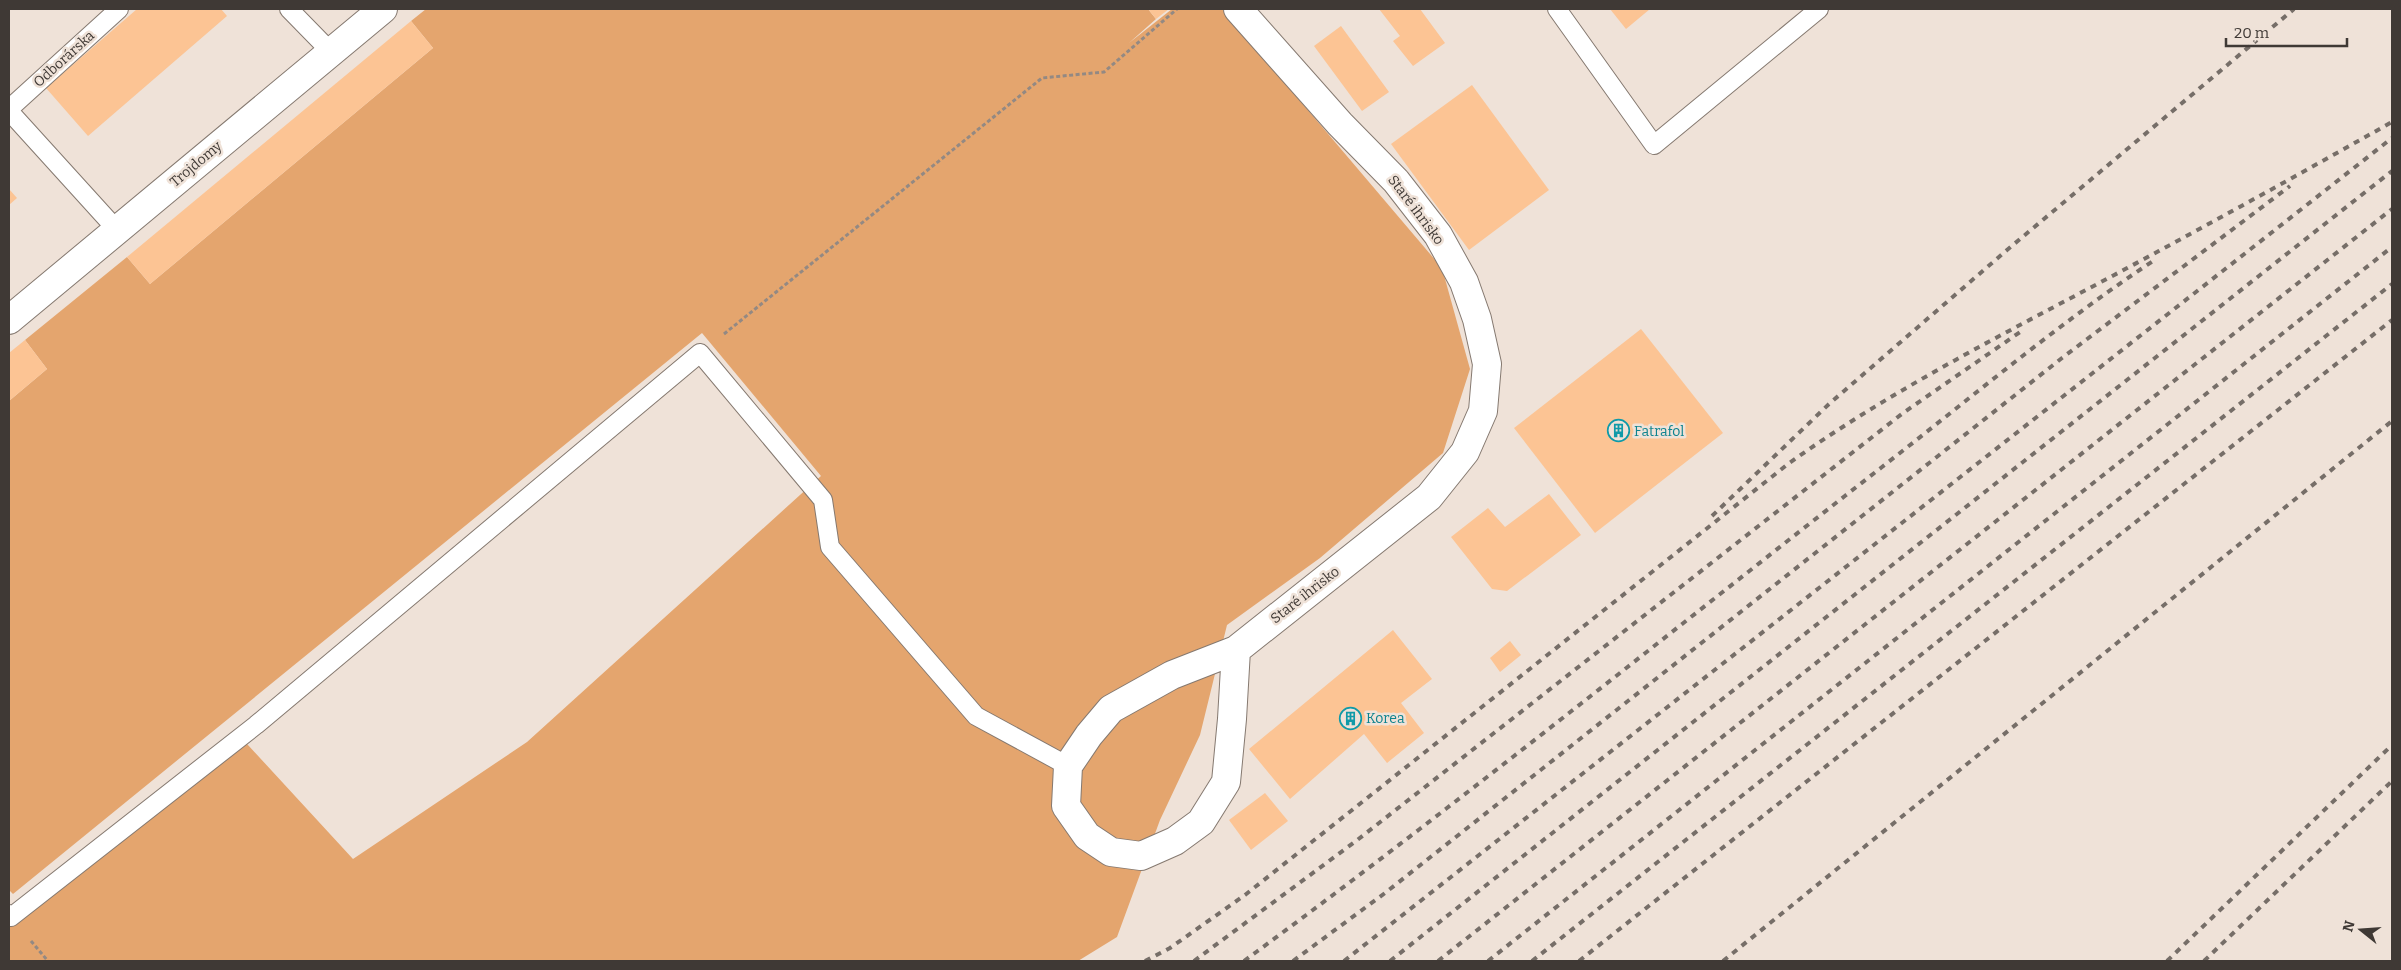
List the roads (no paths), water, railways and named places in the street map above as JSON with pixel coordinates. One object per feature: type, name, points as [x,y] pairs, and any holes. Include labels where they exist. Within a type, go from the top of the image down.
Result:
[{"type":"street","name":"Trojdomy","points":[[9,320],[383,9]]},
{"type":"street","name":"Staré ihrisko","points":[[1068,766],[1089,735],[1111,709],[1172,675],[1236,650],[1430,498],[1465,452],[1483,411],[1487,364],[1477,319],[1464,282],[1438,235],[1396,181],[1340,124],[1238,9]]},
{"type":"street","points":[[1068,766],[1066,806],[1087,836],[1112,852],[1141,856],[1175,841],[1201,822],[1226,782],[1236,650]]},
{"type":"lane","name":"Odborárska","points":[[9,110],[119,9]]},
{"type":"lane","points":[[289,9],[330,52]]},
{"type":"lane","points":[[1557,9],[1654,145],[1819,9]]},
{"type":"lane","points":[[9,110],[117,230]]},
{"type":"lane","points":[[9,914],[11,917],[256,726],[700,353],[823,500],[830,547],[976,716],[1068,766]]},
{"type":"railway","points":[[1712,516],[1829,404],[2007,250],[2294,9]]},
{"type":"railway","points":[[1145,961],[1170,948],[1245,895],[1788,464],[1825,438],[1941,368],[2211,223],[2392,122]]},
{"type":"railway","points":[[1344,961],[2392,138]]},
{"type":"railway","points":[[1390,961],[2392,171]]},
{"type":"railway","points":[[1293,961],[1385,893],[2062,358],[2290,186]]},
{"type":"railway","points":[[1438,961],[2392,209]]},
{"type":"railway","points":[[1488,961],[2392,247]]},
{"type":"railway","points":[[1244,961],[1485,778],[2049,335],[2153,261]]},
{"type":"railway","points":[[1532,961],[2392,284]]},
{"type":"railway","points":[[1579,961],[2392,320]]},
{"type":"railway","points":[[1194,961],[1356,841],[1903,413],[2023,330]]},
{"type":"railway","points":[[1723,961],[2392,421]]},
{"type":"railway","points":[[2167,961],[2392,745]]},
{"type":"railway","points":[[2204,961],[2392,781]]},
{"type":"place","name":"Fatrafol","points":[[1618,431]]},
{"type":"place","name":"Korea","points":[[1350,718]]}]
